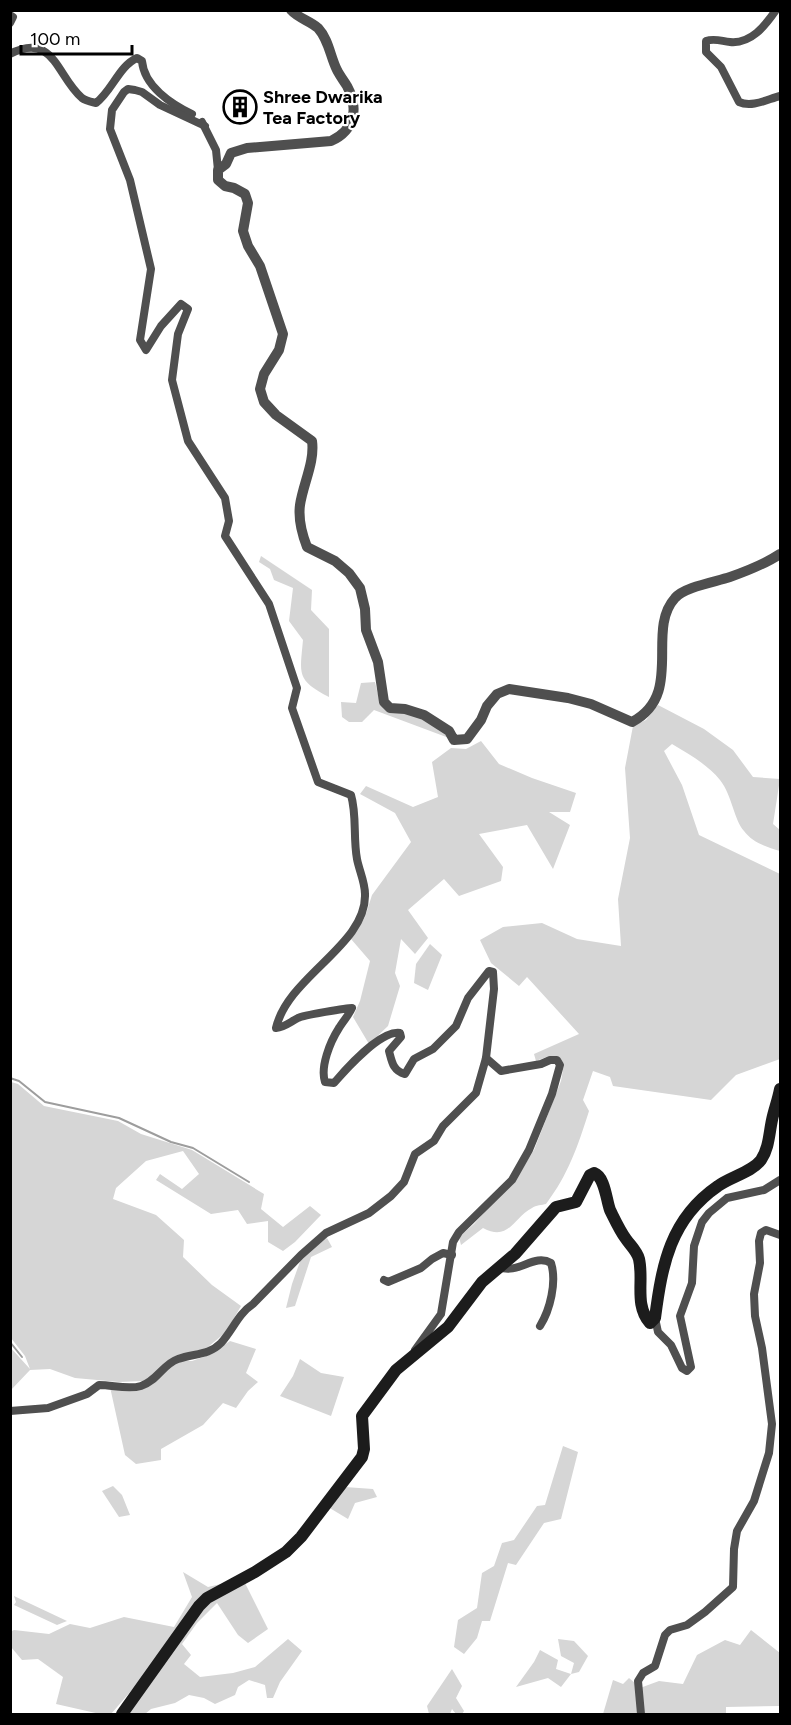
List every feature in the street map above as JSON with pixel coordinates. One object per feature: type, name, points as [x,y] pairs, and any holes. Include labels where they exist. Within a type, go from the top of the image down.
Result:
[{"type":"main road","points":[[122,1714],[207,1598],[286,1552],[301,1537],[359,1463],[364,1449],[362,1416],[396,1370],[448,1328],[482,1282],[515,1254],[556,1208],[576,1202],[590,1175],[594,1173],[602,1179],[606,1199],[616,1222],[639,1259],[640,1292],[644,1316],[650,1323],[655,1318],[663,1266],[677,1229],[709,1192],[759,1163],[768,1144],[780,1089]]},
{"type":"street","points":[[218,170],[226,164],[231,153],[247,148],[332,141],[342,136],[350,126],[353,101],[348,87],[337,70],[327,40],[317,27],[291,10]]},
{"type":"street","points":[[776,10],[759,32],[752,36],[734,43],[710,39],[704,46],[706,52],[728,78],[739,102],[745,105],[753,104],[780,96]]},
{"type":"street","points":[[10,15],[14,17],[10,23]]},
{"type":"street","points":[[10,54],[29,47],[39,47],[48,54],[81,98],[96,103],[105,96],[130,61],[137,57],[142,61],[143,71],[152,85],[165,98],[193,114],[205,126],[216,150],[218,180],[225,186],[244,194],[248,203],[243,231],[248,246],[260,266],[283,334],[279,350],[264,374],[260,389],[264,402],[276,415],[312,441],[314,452],[299,507],[301,529],[307,547],[335,561],[349,573],[360,588],[365,609],[366,630],[378,662],[384,702],[390,708],[405,709],[424,715],[449,731],[454,740],[467,739],[497,694],[509,689],[591,704],[632,722],[642,716],[651,706],[657,694],[663,663],[662,630],[665,617],[676,596],[732,576],[780,555]]},
{"type":"street","points":[[10,1411],[48,1408],[72,1401],[99,1385],[130,1388],[141,1386],[149,1383],[170,1363],[179,1358],[209,1353],[220,1344],[245,1309],[313,1244],[346,1222],[369,1213],[391,1196],[404,1182],[415,1154],[434,1141],[443,1126],[476,1093],[486,1058],[494,988],[493,972],[489,971],[468,998],[456,1026],[433,1049],[414,1059],[405,1074],[399,1073],[394,1068],[389,1051],[401,1037],[396,1032],[389,1034],[364,1052],[334,1083],[325,1082],[323,1076],[325,1065],[334,1035],[352,1008],[299,1017],[283,1027],[276,1028],[299,988],[353,932],[362,914],[365,894],[357,858],[354,804],[351,795],[318,782],[292,708],[297,688],[269,604],[225,536],[229,521],[225,498],[188,441],[172,380],[178,334],[188,309],[181,304],[161,326],[146,350],[140,340],[152,269],[130,180],[110,129],[112,110],[124,92],[128,89],[135,90],[142,92],[159,105],[205,126]]},
{"type":"street","points":[[407,1361],[441,1314],[453,1242],[459,1233],[512,1180],[529,1150],[552,1094],[560,1065],[557,1060],[550,1060],[541,1064],[501,1071],[486,1058]]},
{"type":"street","points":[[655,1318],[658,1332],[671,1345],[682,1368],[687,1371],[691,1367],[690,1359],[680,1316],[682,1304],[692,1283],[694,1246],[702,1222],[727,1198],[764,1190],[780,1180]]},
{"type":"street","points":[[641,1714],[638,1681],[643,1673],[655,1666],[666,1635],[670,1630],[687,1624],[705,1612],[733,1587],[736,1532],[754,1501],[769,1453],[772,1424],[762,1348],[755,1316],[754,1294],[760,1263],[759,1241],[761,1233],[766,1230],[780,1235]]},
{"type":"street","points":[[384,1280],[388,1282],[409,1274],[443,1253],[452,1255]]},
{"type":"street","points":[[499,1267],[511,1270],[539,1260],[551,1263],[552,1280],[548,1314],[540,1326]]},
{"type":"shaded area","points":[[261,556],[312,590],[311,610],[329,629],[329,697],[311,686],[302,675],[303,640],[289,621],[293,588],[274,580],[270,569],[259,562]]},
{"type":"shaded area","points":[[375,682],[380,703],[434,725],[449,738],[374,710],[362,722],[349,722],[342,717],[341,702],[356,703],[361,683]]},
{"type":"shaded area","points":[[658,705],[704,729],[733,750],[753,777],[780,779],[773,824],[780,830],[780,851],[756,842],[744,831],[724,786],[710,769],[672,744],[664,751],[682,785],[699,835],[780,874],[780,1059],[736,1075],[711,1100],[613,1086],[610,1077],[593,1071],[583,1100],[589,1111],[581,1136],[572,1160],[546,1204],[532,1208],[505,1230],[492,1232],[483,1228],[461,1245],[459,1237],[514,1182],[534,1150],[561,1081],[564,1064],[559,1056],[549,1056],[536,1061],[534,1054],[579,1034],[527,977],[519,986],[491,963],[480,940],[503,927],[542,923],[577,939],[621,946],[618,899],[630,838],[625,768],[633,726],[646,720]]},
{"type":"shaded area","points":[[481,741],[499,764],[576,793],[570,812],[549,812],[570,825],[553,869],[527,825],[479,834],[503,867],[501,881],[459,896],[444,879],[408,910],[428,938],[415,954],[401,939],[395,973],[400,986],[388,1026],[369,1044],[353,1017],[360,1001],[370,961],[351,939],[365,917],[372,895],[411,842],[395,813],[360,794],[366,786],[413,807],[438,797],[432,762],[451,748],[466,749]]},
{"type":"shaded area","points":[[430,944],[442,955],[428,990],[414,983],[416,964]]},
{"type":"shaded area","points":[[11,1082],[18,1084],[44,1106],[118,1121],[141,1134],[192,1150],[264,1194],[261,1209],[283,1227],[310,1206],[321,1215],[283,1251],[268,1242],[268,1221],[247,1224],[238,1210],[211,1214],[156,1180],[160,1174],[182,1189],[199,1174],[183,1151],[146,1161],[116,1188],[113,1199],[156,1215],[184,1240],[183,1257],[212,1285],[241,1306],[226,1332],[208,1347],[143,1381],[119,1382],[75,1378],[50,1369],[30,1370],[11,1390],[10,1347],[30,1369],[25,1356],[11,1338]]},
{"type":"shaded area","points":[[327,1238],[332,1247],[311,1257],[295,1306],[286,1308],[302,1256]]},
{"type":"shaded area","points":[[230,1341],[256,1349],[246,1373],[258,1382],[248,1391],[236,1408],[223,1403],[203,1425],[161,1449],[161,1460],[136,1464],[125,1455],[110,1387],[131,1390],[179,1361],[192,1361],[209,1355]]},
{"type":"shaded area","points":[[300,1359],[321,1373],[344,1377],[331,1416],[280,1396],[293,1376]]},
{"type":"shaded area","points":[[563,1446],[578,1452],[561,1519],[544,1523],[516,1565],[508,1563],[490,1621],[482,1621],[477,1638],[464,1654],[454,1647],[458,1620],[477,1608],[482,1573],[494,1566],[502,1543],[514,1540],[537,1506],[545,1505]]},
{"type":"shaded area","points":[[113,1486],[122,1495],[130,1515],[119,1517],[102,1491]]},
{"type":"shaded area","points":[[345,1487],[373,1489],[377,1497],[355,1503],[348,1519],[328,1507]]},
{"type":"shaded area","points":[[183,1572],[208,1587],[221,1584],[221,1587],[111,1714],[100,1714],[56,1704],[63,1677],[38,1659],[22,1660],[11,1647],[10,1632],[14,1630],[49,1634],[70,1624],[90,1628],[124,1617],[174,1627],[192,1597]]},
{"type":"shaded area","points":[[245,1583],[268,1629],[248,1643],[238,1635],[217,1603],[197,1623],[182,1644],[191,1655],[184,1664],[200,1677],[233,1673],[255,1667],[288,1639],[302,1651],[280,1682],[273,1698],[267,1698],[265,1685],[249,1680],[238,1687],[235,1695],[215,1704],[204,1698],[189,1695],[175,1703],[151,1709],[145,1714],[125,1714],[200,1611],[211,1600]]},
{"type":"shaded area","points":[[14,1596],[67,1621],[57,1625],[14,1605],[16,1602]]},
{"type":"shaded area","points":[[751,1630],[780,1653],[780,1706],[726,1707],[726,1714],[643,1714],[640,1688],[659,1681],[683,1684],[697,1655],[725,1640],[740,1645]]},
{"type":"shaded area","points":[[558,1639],[574,1641],[588,1656],[579,1672],[571,1674],[574,1663],[561,1656]]},
{"type":"shaded area","points":[[540,1650],[558,1660],[556,1669],[571,1674],[561,1687],[548,1678],[516,1687]]},
{"type":"shaded area","points":[[452,1669],[462,1686],[456,1698],[464,1711],[462,1714],[456,1714],[452,1709],[450,1714],[429,1714],[427,1706]]},
{"type":"shaded area","points":[[629,1678],[636,1684],[638,1714],[603,1714],[613,1680],[623,1684]]},
{"type":"waterway","points":[[10,1078],[19,1081],[45,1102],[119,1118],[171,1142],[193,1148],[249,1182]]},
{"type":"waterway","points":[[10,1342],[22,1357]]},
{"type":"place","name":"Shree Dwarika Tea Factory","points":[[240,107]]}]
